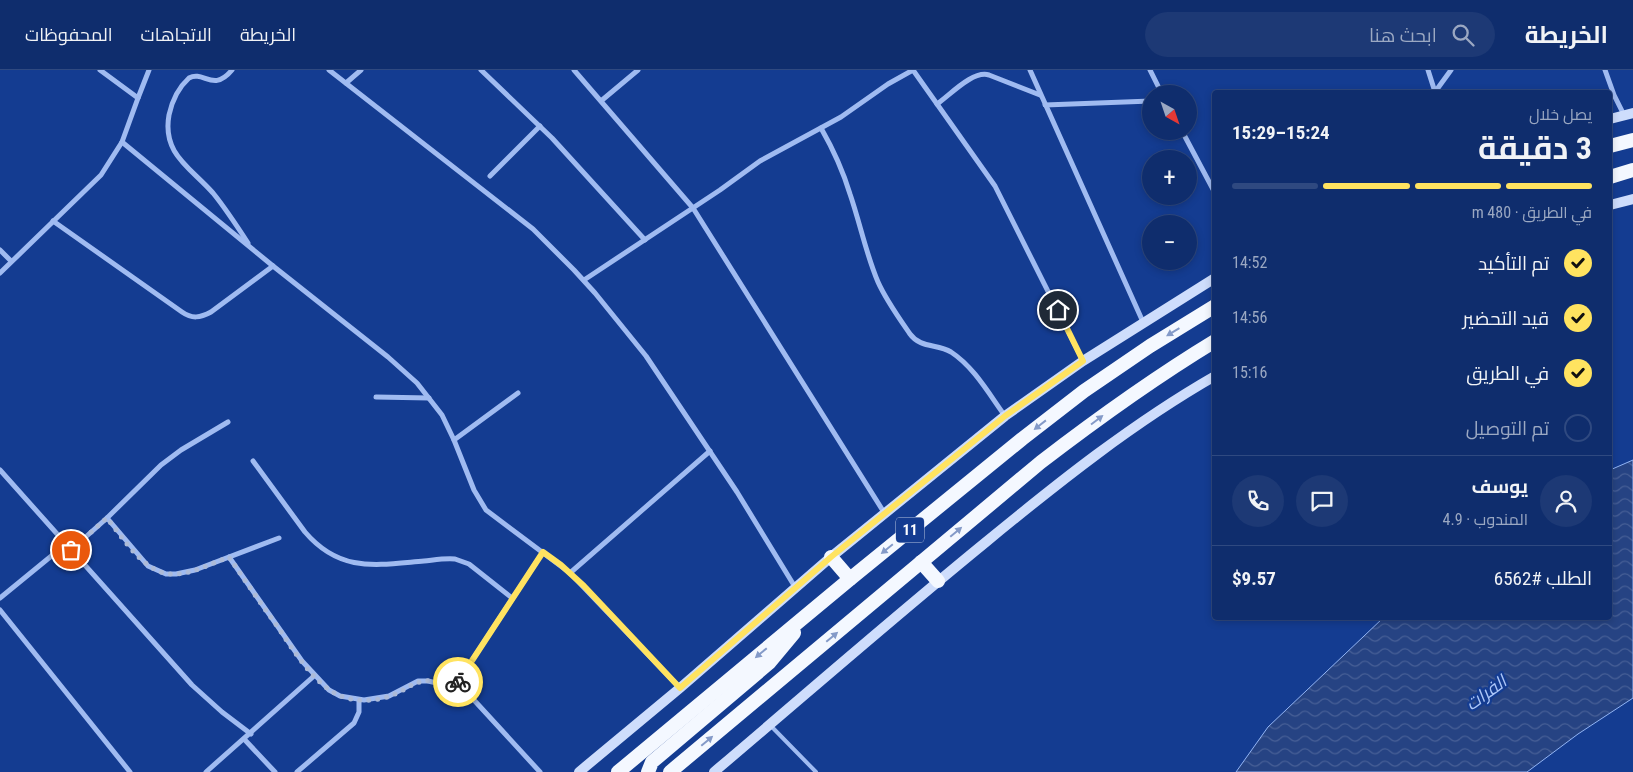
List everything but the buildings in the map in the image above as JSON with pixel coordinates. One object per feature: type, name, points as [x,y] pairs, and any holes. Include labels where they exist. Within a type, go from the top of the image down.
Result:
[{"type":"highway","points":[[1612,145],[1633,140]]},
{"type":"highway","points":[[1612,176],[1633,170]]},
{"type":"highway","name":"11","points":[[618,772],[1022,439],[1084,391],[1150,346],[1212,308]]},
{"type":"highway","name":"11","points":[[670,772],[1040,462],[1166,371],[1212,343]]},
{"type":"highway","points":[[831,557],[850,579]]},
{"type":"highway","points":[[921,562],[938,581]]},
{"type":"highway","points":[[648,772],[652,762],[769,663],[811,611]]},
{"type":"main road","points":[[1612,118],[1629,114]]},
{"type":"main road","points":[[1612,204],[1633,199]]},
{"type":"main road","points":[[578,772],[680,688],[831,557],[1005,416],[1083,361],[1212,280]]},
{"type":"main road","points":[[714,772],[938,581],[1054,487],[1104,449],[1212,378]]},
{"type":"street","points":[[100,70],[138,98]]},
{"type":"street","points":[[0,273],[102,175],[122,142],[149,70]]},
{"type":"street","points":[[232,70],[227,76],[218,80],[197,74],[189,79],[177,92],[173,101],[168,120],[168,138],[176,154],[219,201],[253,250]]},
{"type":"street","points":[[329,70],[533,229],[584,280],[646,356],[710,451],[796,588]]},
{"type":"street","points":[[346,83],[360,70]]},
{"type":"street","points":[[481,70],[540,126],[645,240]]},
{"type":"street","points":[[574,70],[693,208],[885,514]]},
{"type":"street","points":[[601,101],[638,70]]},
{"type":"street","points":[[584,280],[693,208],[760,160],[841,117],[888,84],[913,70],[970,148],[995,186],[1083,361]]},
{"type":"street","points":[[1030,70],[1144,322]]},
{"type":"street","points":[[1150,70],[1158,85]]},
{"type":"street","points":[[1428,70],[1434,90]]},
{"type":"street","points":[[1436,90],[1451,70]]},
{"type":"street","points":[[1604,70],[1614,95],[1629,114]]},
{"type":"street","points":[[937,104],[970,79],[981,74],[989,75],[1040,95]]},
{"type":"street","points":[[1045,105],[1142,101]]},
{"type":"street","points":[[490,176],[540,126]]},
{"type":"street","points":[[821,128],[831,145],[848,186],[878,282],[891,304],[912,336],[919,342],[941,348],[959,358],[984,386],[1005,416]]},
{"type":"street","points":[[1187,140],[1212,187]]},
{"type":"street","points":[[122,142],[253,250],[388,357],[417,383],[442,415],[474,490],[482,504],[492,515],[570,573],[680,688]]},
{"type":"street","points":[[53,222],[187,315],[193,317],[199,317],[211,312],[273,266]]},
{"type":"street","points":[[0,250],[11,261]]},
{"type":"street","points":[[454,440],[518,393]]},
{"type":"street","points":[[376,398],[430,398]]},
{"type":"street","points":[[71,550],[166,461],[228,422]]},
{"type":"street","points":[[570,573],[710,451]]},
{"type":"street","points":[[254,461],[314,543],[337,558],[363,565],[455,559],[469,564],[512,598]]},
{"type":"street","points":[[0,470],[192,685],[222,712],[251,734]]},
{"type":"street","points":[[107,518],[141,559],[156,571],[166,574],[186,573],[279,538]]},
{"type":"street","points":[[0,598],[66,544]]},
{"type":"street","points":[[454,688],[543,552]]},
{"type":"street","points":[[229,557],[302,661],[329,690],[340,696],[359,700],[377,699],[389,696],[413,683],[422,681],[442,683],[473,699],[540,772]]},
{"type":"street","points":[[0,610],[130,772]]},
{"type":"street","points":[[206,772],[314,676]]},
{"type":"street","points":[[297,772],[354,723],[359,712],[359,700]]},
{"type":"street","points":[[244,739],[275,772]]},
{"type":"lane","points":[[770,725],[816,772]]},
{"type":"water","name":"الفرات","points":[[1633,460],[1633,698],[1578,734],[1527,772],[1236,772],[1268,727],[1381,620],[1612,620],[1612,469]]},
{"type":"way so far","points":[[71,550],[107,518],[141,559],[156,571],[166,574],[186,573],[229,557],[302,661],[329,690],[340,696],[354,700],[377,699],[389,696],[418,681],[442,683],[454,688],[458,682]]},
{"type":"route","points":[[458,682],[543,552],[584,586],[680,688],[831,557],[1005,416],[1083,361],[1058,310]]}]
